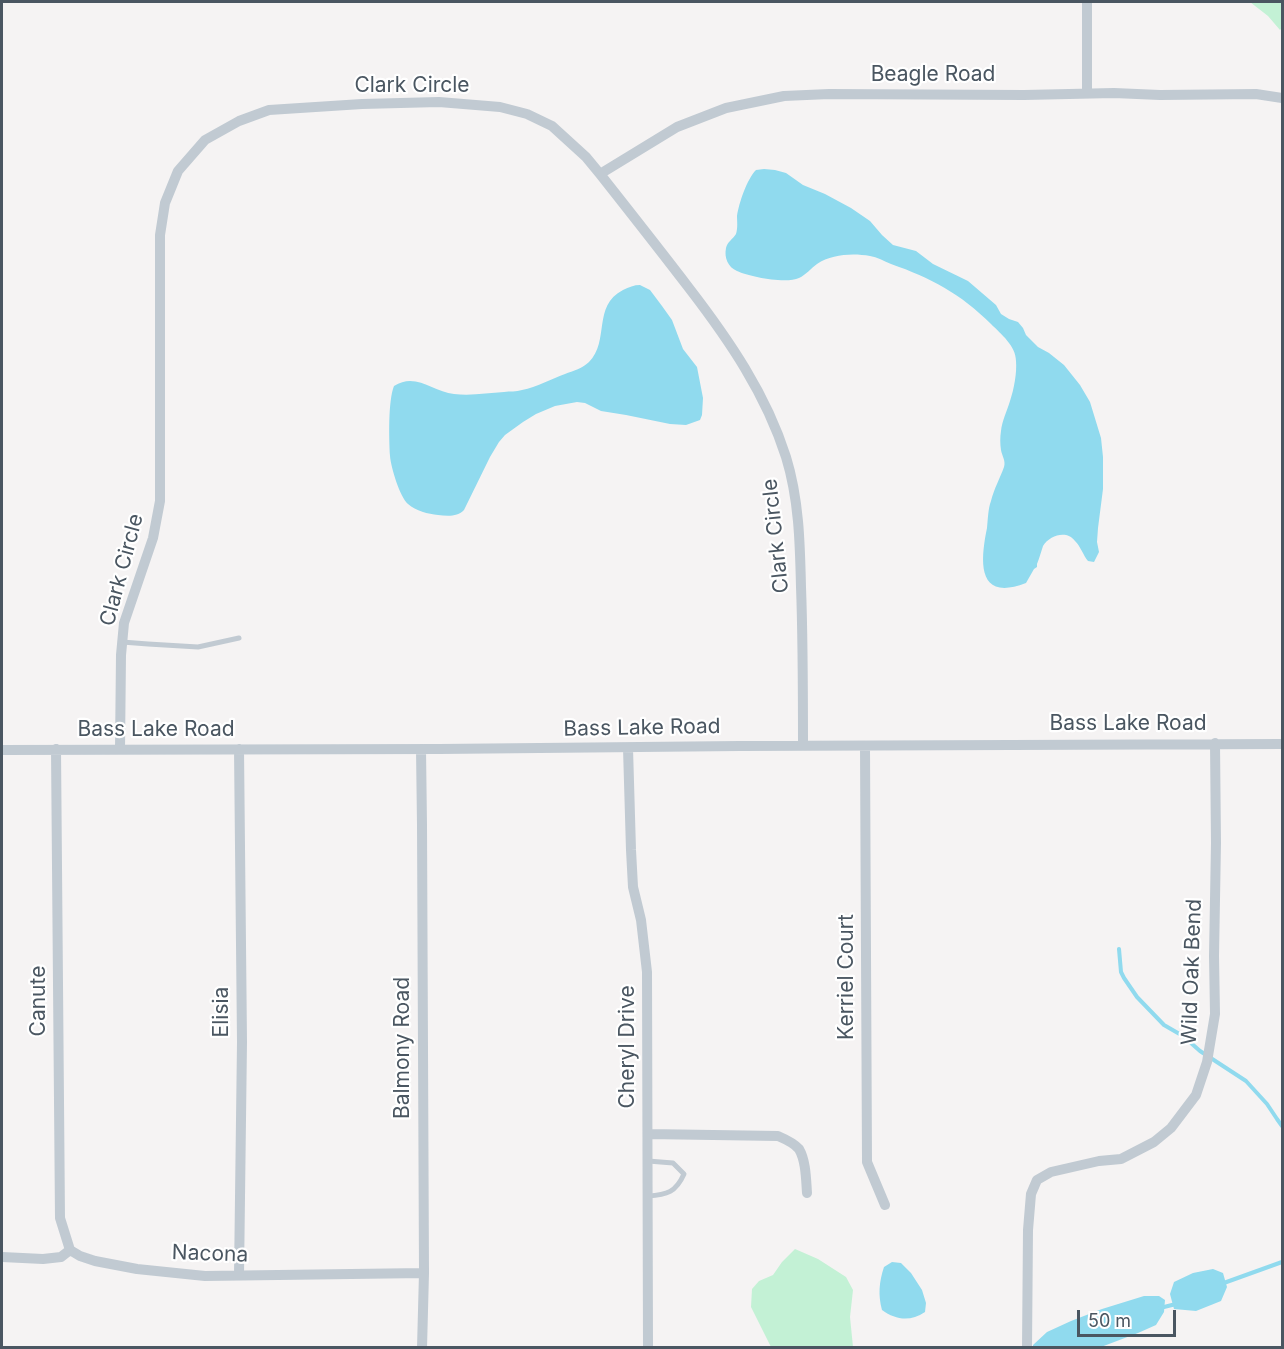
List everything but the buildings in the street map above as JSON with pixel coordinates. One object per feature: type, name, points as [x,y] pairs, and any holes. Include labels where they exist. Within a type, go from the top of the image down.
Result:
[{"type":"street","points":[[1086,93],[1087,2]]},
{"type":"street","name":"Beagle Road","points":[[600,174],[677,127],[726,108],[784,96],[1114,93],[1256,94],[1282,98]]},
{"type":"street","name":"Clark Circle","points":[[120,749],[124,623],[153,538],[160,501],[160,235],[165,203],[178,171],[205,140],[239,121],[269,110],[439,102],[500,107],[527,114],[552,126],[586,157],[600,174],[706,310],[747,370],[774,423],[784,449],[796,499],[803,629],[803,746]]},
{"type":"street","name":"Wild Oak Bend","points":[[1027,1347],[1028,1230],[1031,1194],[1037,1180],[1051,1172],[1121,1158],[1154,1142],[1171,1128],[1196,1095],[1207,1062],[1215,1014],[1215,743]]},
{"type":"street","name":"Bass Lake Road","points":[[2,750],[1282,744]]},
{"type":"street","name":"Kerriel Court","points":[[865,746],[867,1162],[885,1205]]},
{"type":"street","name":"Cheryl Drive","points":[[628,748],[633,887],[647,972],[648,1347]]},
{"type":"street","name":"Canute","points":[[56,749],[60,1218],[70,1250]]},
{"type":"street","name":"Elisia","points":[[239,749],[242,1042],[239,1275]]},
{"type":"street","name":"Balmony Road","points":[[421,749],[424,1273],[422,1347]]},
{"type":"street","points":[[648,1134],[778,1136],[799,1149],[804,1163],[807,1192]]},
{"type":"street","points":[[2,1257],[44,1259],[61,1257],[70,1250]]},
{"type":"street","name":"Nacona","points":[[70,1250],[95,1261],[136,1269],[205,1276],[424,1273]]},
{"type":"lane","points":[[122,642],[198,647],[239,638]]},
{"type":"lane","points":[[648,1161],[673,1164],[684,1174],[679,1186],[662,1195],[648,1196]]},
{"type":"green space","points":[[1250,2],[1282,2],[1282,28],[1280,30],[1268,16]]},
{"type":"green space","points":[[795,1249],[818,1259],[846,1277],[853,1290],[850,1317],[853,1347],[771,1347],[751,1307],[752,1289],[759,1281],[773,1275]]},
{"type":"water","points":[[756,170],[786,173],[803,185],[851,208],[870,221],[893,245],[916,251],[933,264],[968,281],[996,305],[1001,314],[1018,322],[1026,335],[1038,347],[1064,365],[1090,402],[1101,438],[1103,489],[1097,542],[1099,552],[1094,562],[1088,561],[1072,538],[1059,535],[1050,539],[1043,546],[1037,567],[1026,583],[998,587],[990,583],[983,565],[983,554],[990,504],[1004,465],[1000,436],[1015,381],[1014,350],[980,313],[957,296],[919,275],[875,257],[836,256],[823,261],[802,277],[793,280],[759,277],[734,269],[726,259],[727,246],[736,234],[738,211],[747,185]]},
{"type":"water","points":[[640,285],[650,290],[672,320],[683,349],[697,367],[703,398],[700,420],[686,425],[670,424],[601,411],[585,403],[555,406],[536,414],[505,435],[490,457],[464,510],[459,514],[434,515],[408,504],[396,482],[390,456],[390,410],[394,386],[410,381],[446,393],[460,395],[515,391],[533,387],[581,368],[595,354],[608,305],[623,290]]},
{"type":"water","points":[[892,1262],[901,1263],[911,1273],[922,1290],[926,1303],[925,1312],[914,1317],[903,1318],[882,1310],[881,1278],[884,1267]]},
{"type":"water","points":[[1213,1269],[1223,1273],[1227,1287],[1221,1301],[1196,1311],[1174,1309],[1170,1294],[1174,1282],[1193,1273]]},
{"type":"water","points":[[1144,1296],[1159,1296],[1165,1300],[1164,1312],[1156,1325],[1101,1347],[1033,1347],[1047,1332],[1102,1309]]},
{"type":"waterway","points":[[1119,949],[1121,972],[1137,997],[1164,1025],[1246,1081],[1267,1104],[1282,1126]]},
{"type":"waterway","points":[[1221,1284],[1282,1262]]},
{"type":"waterway","points":[[1160,1308],[1176,1304]]}]
